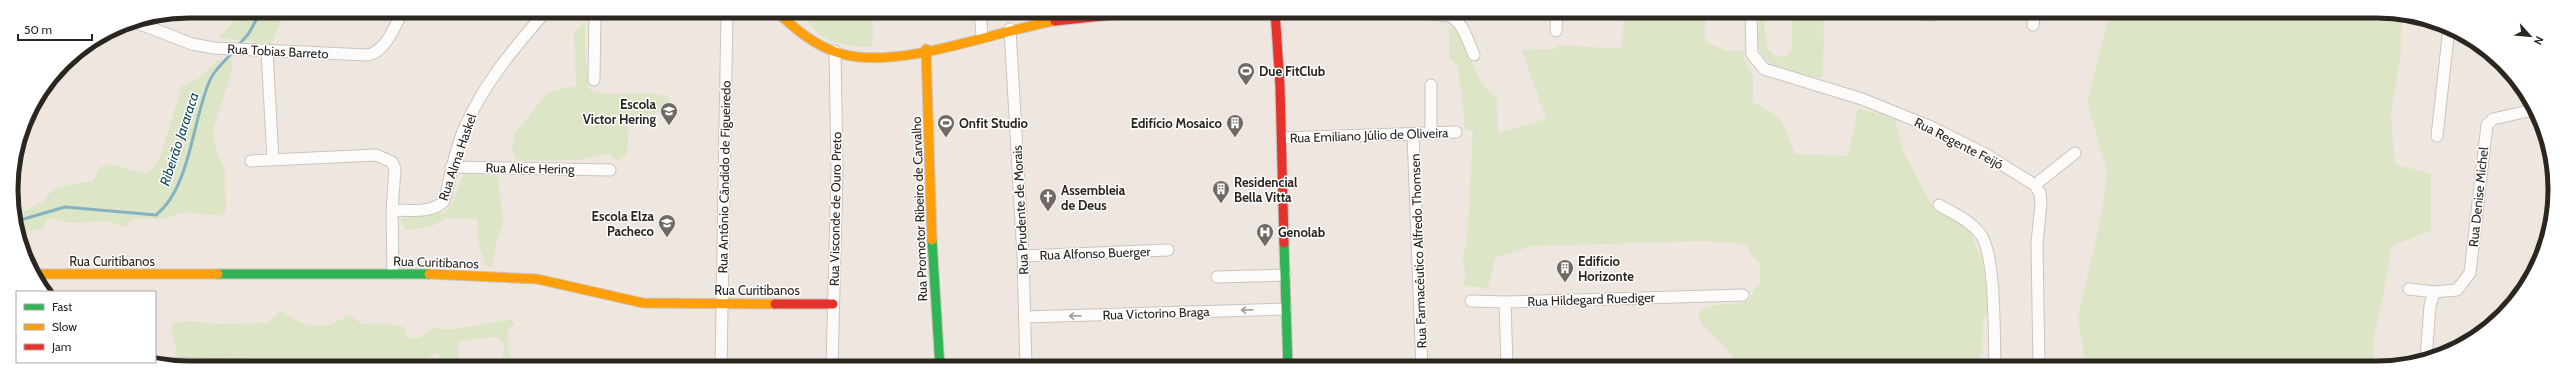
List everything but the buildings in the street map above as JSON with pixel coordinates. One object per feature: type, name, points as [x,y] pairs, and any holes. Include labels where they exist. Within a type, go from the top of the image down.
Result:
[{"type":"street","name":"Rua Tobias Barreto","points":[[142,25],[192,44],[214,48],[375,54],[381,48],[399,18]]},
{"type":"street","name":"Rua Alma Haskel","points":[[392,210],[428,210],[439,206],[444,201],[451,167],[464,128],[483,92],[502,64],[540,18]]},
{"type":"street","points":[[594,80],[595,18]]},
{"type":"street","name":"Rua Antônio Cândido de Figueiredo","points":[[721,361],[727,18]]},
{"type":"street","points":[[784,18],[810,39],[835,51],[868,57],[926,49],[1010,29],[1080,18]]},
{"type":"street","points":[[981,18],[982,36]]},
{"type":"street","points":[[1275,18],[1282,138],[1288,361]]},
{"type":"street","points":[[1280,86],[1284,56],[1282,18]]},
{"type":"street","points":[[1453,18],[1464,31],[1474,55]]},
{"type":"street","points":[[1556,31],[1557,18]]},
{"type":"street","name":"Rua Regente Feijó","points":[[1751,18],[1752,54],[1764,69],[1862,99],[1916,120],[1985,154],[2035,185]]},
{"type":"street","points":[[2033,25],[2034,18]]},
{"type":"street","name":"Rua Prudente de Morais","points":[[1010,29],[1023,256],[1026,361]]},
{"type":"street","points":[[2437,136],[2448,34]]},
{"type":"street","name":"Rua Promotor Ribeiro de Carvalho","points":[[926,49],[932,257],[939,361]]},
{"type":"street","points":[[267,51],[273,160]]},
{"type":"street","name":"Rua Visconde de Ouro Preto","points":[[832,361],[838,171],[835,51]]},
{"type":"street","points":[[1431,85],[1432,133]]},
{"type":"street","name":"Rua Denise Michel","points":[[2409,289],[2434,292],[2458,290],[2470,273],[2487,125],[2493,119],[2529,111]]},
{"type":"street","name":"Rua Emiliano Júlio de Oliveira","points":[[1282,138],[1456,132]]},
{"type":"street","name":"Rua Farmacêutico Alfredo Thomsen","points":[[1413,134],[1422,361]]},
{"type":"street","points":[[2040,361],[2037,243],[2041,203],[2040,193],[2035,185],[2075,153]]},
{"type":"street","points":[[251,161],[376,155],[385,157],[392,162],[395,170],[392,210],[393,273]]},
{"type":"street","name":"Rua Alice Hering","points":[[451,167],[610,170]]},
{"type":"street","points":[[1939,205],[1968,221],[1981,236],[1986,249],[1992,268],[1994,361]]},
{"type":"street","name":"Rua Alfonso Buerger","points":[[1023,256],[1168,250]]},
{"type":"street","name":"Rua Curitibanos","points":[[40,274],[393,273],[537,279],[643,303],[833,304]]},
{"type":"street","points":[[1218,277],[1286,276]]},
{"type":"street","points":[[2426,354],[2430,306],[2434,292]]},
{"type":"street","name":"Rua Hildegard Ruediger","points":[[1471,301],[1506,302],[1742,295]]},
{"type":"street","points":[[1506,302],[1507,361]]},
{"type":"street","name":"Rua Victorino Braga","points":[[1025,317],[1286,309]]},
{"type":"green space","points":[[237,18],[282,18],[271,44],[218,38]]},
{"type":"green space","points":[[807,18],[874,18],[872,47],[851,46],[831,41],[814,30]]},
{"type":"green space","points":[[1624,18],[1706,18],[1705,41],[1726,51],[1743,51],[1745,62],[1753,74],[1753,102],[1781,119],[1795,154],[1848,156],[1858,108],[1895,119],[1903,151],[1932,206],[1969,229],[1982,260],[1989,309],[1983,320],[1982,352],[1977,361],[1734,361],[1730,352],[1701,323],[1698,312],[1710,306],[1750,300],[1753,290],[1760,284],[1760,263],[1749,253],[1747,244],[1703,241],[1533,246],[1495,258],[1488,288],[1463,286],[1466,274],[1462,258],[1467,243],[1473,131],[1465,129],[1458,66],[1449,58],[1449,27],[1460,36],[1468,50],[1480,80],[1497,99],[1498,133],[1546,119],[1522,50],[1553,49],[1560,45],[1621,49]]},
{"type":"green space","points":[[1772,18],[1765,22],[1765,29],[1767,48],[1776,57],[1786,56],[1792,49],[1792,20],[1788,18],[1824,18],[1823,77],[1797,75],[1784,71],[1772,64],[1763,56],[1758,46],[1757,33],[1761,19]]},
{"type":"green space","points":[[2108,18],[2388,18],[2402,20],[2401,52],[2391,115],[2395,164],[2431,174],[2431,230],[2391,247],[2384,293],[2373,340],[2374,361],[2085,361],[2078,317],[2102,213],[2107,172],[2087,102]]},
{"type":"green space","points":[[585,22],[585,52],[589,89],[608,94],[649,93],[660,95],[670,98],[671,105],[666,110],[629,121],[627,155],[617,161],[608,153],[579,160],[517,161],[512,149],[515,133],[548,92],[576,86],[574,32]]},
{"type":"green space","points":[[217,60],[233,60],[230,77],[213,131],[216,149],[225,171],[226,210],[221,216],[183,212],[164,219],[134,219],[124,227],[107,221],[70,223],[48,218],[42,229],[24,232],[19,214],[45,200],[52,190],[69,185],[93,181],[99,168],[109,164],[146,174],[158,163],[182,86],[201,77]]},
{"type":"green space","points":[[467,173],[498,176],[503,224],[497,239],[492,268],[485,265],[477,239],[477,219],[445,218],[433,226],[405,230],[400,219],[446,212],[452,204],[463,175]]},
{"type":"green space","points":[[280,310],[298,321],[314,326],[330,324],[349,315],[362,324],[378,323],[404,327],[407,338],[420,338],[432,328],[449,330],[512,319],[515,325],[509,327],[507,337],[512,361],[503,361],[504,344],[497,337],[462,340],[458,344],[459,361],[440,361],[439,352],[422,361],[175,361],[176,349],[171,329],[173,323],[190,321],[218,324],[267,323]]},
{"type":"waterway","name":"Ribeirão Jararaca","points":[[238,46],[249,33],[257,18]]},
{"type":"waterway","name":"Ribeirão Jararaca","points":[[20,220],[65,207],[156,215],[168,203],[177,188],[184,171],[204,96],[210,80],[217,69],[233,52]]},
{"type":"traffic: fast","points":[[932,240],[940,361]]},
{"type":"traffic: fast","points":[[1284,243],[1288,361]]},
{"type":"traffic: fast","points":[[218,274],[429,274]]},
{"type":"traffic: slow","points":[[784,18],[806,37],[823,47],[842,54],[866,58],[892,57],[919,53],[1055,21]]},
{"type":"traffic: slow","points":[[926,49],[932,240]]},
{"type":"traffic: slow","points":[[40,274],[218,274]]},
{"type":"traffic: slow","points":[[429,274],[537,279],[643,303],[775,304]]},
{"type":"traffic: jam","points":[[1055,21],[1084,18]]},
{"type":"traffic: jam","points":[[1275,18],[1280,86],[1284,243]]},
{"type":"traffic: jam","points":[[775,304],[833,304]]},
{"type":"place","name":"Due FitClub","points":[[1246,86]]},
{"type":"place","name":"Escola Victor Hering","points":[[669,126]]},
{"type":"place","name":"Onfit Studio","points":[[946,138]]},
{"type":"place","name":"Edifício Mosaico","points":[[1235,138]]},
{"type":"place","name":"Residencial Bella Vitta","points":[[1221,204]]},
{"type":"place","name":"Assembleia de Deus","points":[[1048,212]]},
{"type":"place","name":"Escola Elza Pacheco","points":[[667,238]]},
{"type":"place","name":"Genolab","points":[[1265,247]]},
{"type":"place","name":"Edifício Horizonte","points":[[1565,283]]}]
